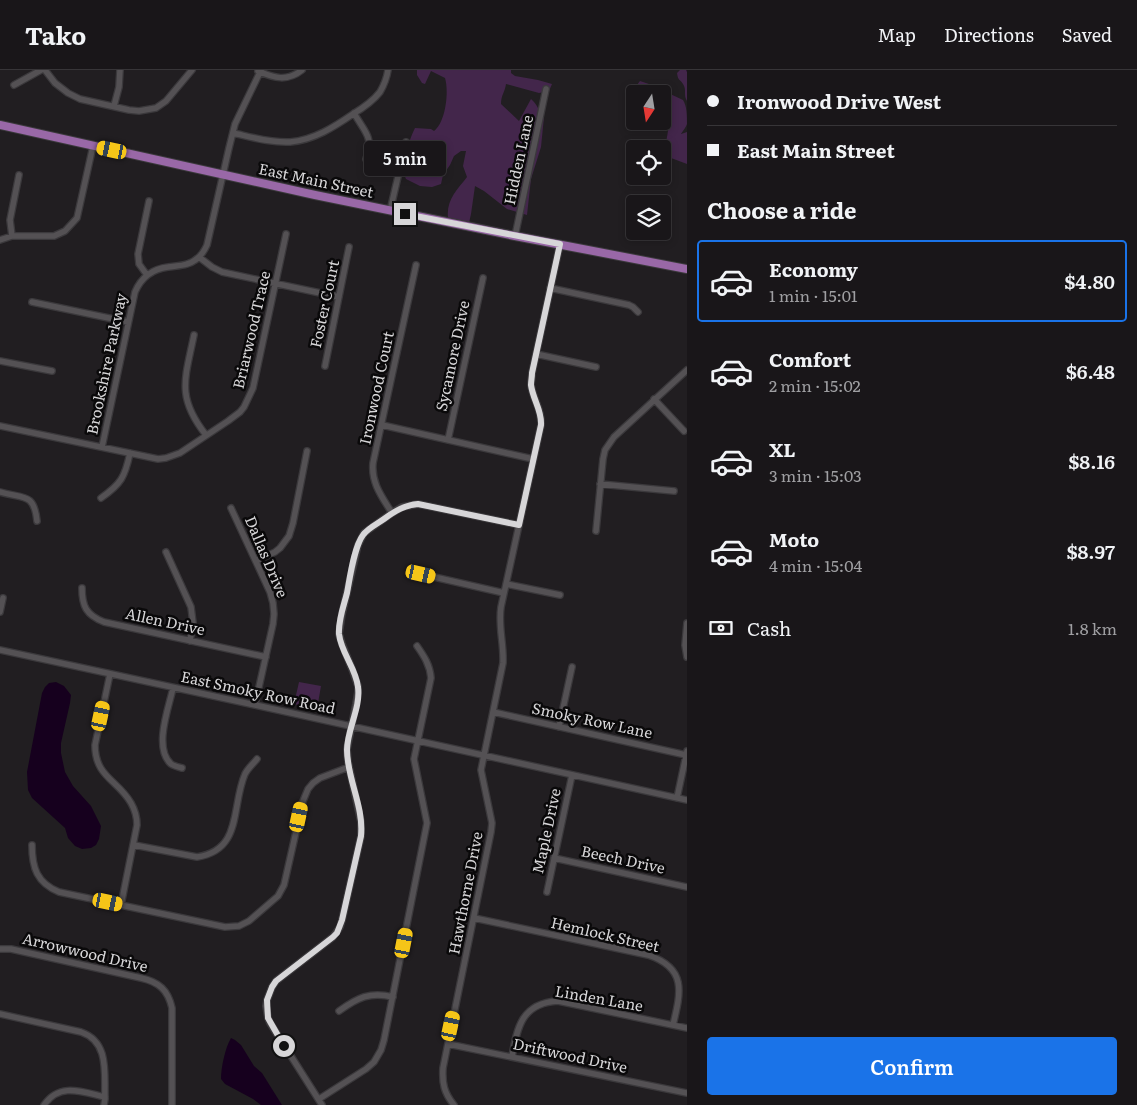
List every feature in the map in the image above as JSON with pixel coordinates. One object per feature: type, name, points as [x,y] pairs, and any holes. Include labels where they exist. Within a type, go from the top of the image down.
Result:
[{"type":"main road","name":"East Main Street","points":[[0,125],[390,211],[687,269]]},
{"type":"street","points":[[14,86],[43,70],[55,83],[80,99],[140,111],[156,108],[166,101],[192,70]]},
{"type":"street","points":[[114,106],[119,87],[120,70]]},
{"type":"street","points":[[149,201],[138,254],[139,264],[147,275],[160,268],[188,264],[199,257],[210,240],[233,133],[259,71],[273,77],[284,78],[295,76],[302,70]]},
{"type":"street","points":[[233,133],[272,141],[290,142],[315,136],[329,130],[375,98],[384,84],[388,70]]},
{"type":"street","name":"Hidden Lane","points":[[516,236],[546,89]]},
{"type":"street","points":[[354,113],[369,139],[366,159]]},
{"type":"street","points":[[390,211],[406,142]]},
{"type":"street","points":[[0,240],[12,236],[54,236],[70,227],[77,218],[80,208],[93,146]]},
{"type":"street","points":[[12,236],[10,220],[19,175]]},
{"type":"street","name":"Briarwood Trace","points":[[0,426],[151,458],[166,458],[180,453],[240,412],[251,395],[286,234]]},
{"type":"street","name":"Hawthorne Drive","points":[[454,1105],[442,1084],[443,1068],[492,823],[481,770],[503,662],[500,614],[541,418],[531,384],[532,373],[560,244]]},
{"type":"street","name":"Foster Court","points":[[325,366],[349,247]]},
{"type":"street","points":[[199,257],[222,272],[339,297]]},
{"type":"street","name":"Ironwood Court","points":[[392,513],[376,487],[373,476],[373,463],[416,265]]},
{"type":"street","name":"Brookshire Parkway","points":[[102,447],[135,292],[147,275]]},
{"type":"street","name":"Sycamore Drive","points":[[448,440],[483,278]]},
{"type":"street","points":[[550,288],[629,305],[638,312]]},
{"type":"street","points":[[32,302],[128,322]]},
{"type":"street","points":[[194,335],[186,374],[185,392],[188,405],[206,435]]},
{"type":"street","points":[[536,354],[596,367]]},
{"type":"street","points":[[0,360],[52,372]]},
{"type":"street","points":[[596,531],[603,459],[609,443],[687,370]]},
{"type":"street","points":[[654,399],[684,431]]},
{"type":"street","points":[[382,425],[533,459]]},
{"type":"street","points":[[256,561],[275,552],[289,536],[307,450]]},
{"type":"street","points":[[101,498],[121,481],[127,469],[130,453]]},
{"type":"street","points":[[600,484],[674,491]]},
{"type":"street","points":[[0,492],[31,501],[36,511],[37,521]]},
{"type":"street","points":[[417,646],[427,661],[431,678],[414,763],[427,823],[393,997],[381,1050],[374,1062],[320,1102],[270,1023],[267,1012],[267,1000],[276,981],[337,933],[342,920],[362,828],[349,768],[347,749],[358,686],[339,634],[358,545],[364,533],[392,513],[402,507],[418,504],[519,525]]},
{"type":"street","name":"Dallas Drive","points":[[231,508],[270,592],[273,603],[273,624],[255,705]]},
{"type":"street","points":[[166,552],[191,606],[193,623],[190,641]]},
{"type":"street","points":[[421,574],[504,593]]},
{"type":"street","points":[[506,584],[560,595]]},
{"type":"street","name":"Allen Drive","points":[[82,588],[84,607],[96,619],[266,657]]},
{"type":"street","points":[[0,612],[3,598]]},
{"type":"street","points":[[687,623],[685,645],[687,657]]},
{"type":"street","name":"East Smoky Row Road","points":[[0,650],[687,800]]},
{"type":"street","points":[[559,727],[572,667]]},
{"type":"street","points":[[110,674],[95,745],[96,760],[104,774],[127,796],[132,804],[137,826],[121,905]]},
{"type":"street","points":[[173,688],[162,745],[169,762],[182,768]]},
{"type":"street","name":"Smoky Row Lane","points":[[493,712],[687,753]]},
{"type":"street","points":[[677,798],[687,753]]},
{"type":"street","points":[[134,845],[197,857],[216,851],[226,842],[231,832],[244,779],[249,768],[257,759]]},
{"type":"street","points":[[32,845],[33,863],[36,872],[53,889],[64,893],[225,927],[239,926],[249,922],[273,901],[282,890],[290,863],[303,801],[308,789],[320,778],[349,768]]},
{"type":"street","name":"Maple Drive","points":[[547,892],[572,775]]},
{"type":"street","name":"Beech Drive","points":[[554,858],[687,887]]},
{"type":"street","name":"Hemlock Street","points":[[474,918],[659,958],[667,964],[677,979],[679,998],[674,1025]]},
{"type":"street","name":"Arrowwood Drive","points":[[0,949],[11,949],[141,978],[153,982],[164,990],[169,996],[172,1008],[172,1105]]},
{"type":"street","points":[[339,1011],[354,1000],[366,996],[393,997]]},
{"type":"street","name":"Linden Lane","points":[[512,1057],[521,1022],[531,1010],[543,1003],[558,1001],[687,1028]]},
{"type":"street","points":[[0,1014],[82,1032],[93,1038],[101,1049],[103,1057],[104,1105]]},
{"type":"street","name":"Driftwood Drive","points":[[448,1044],[687,1093]]},
{"type":"street","points":[[44,1105],[49,1098],[66,1090],[105,1097]]},
{"type":"shaded area","points":[[417,70],[511,70],[511,73],[515,76],[552,84],[549,91],[539,93],[506,84],[502,98],[501,104],[519,121],[531,99],[544,117],[541,147],[531,179],[527,215],[507,209],[475,186],[469,223],[448,218],[450,201],[467,177],[463,166],[466,151],[461,151],[454,156],[443,175],[441,184],[432,187],[420,186],[406,179],[404,174],[405,160],[415,128],[431,129],[434,131],[441,121],[446,106],[445,78],[431,71],[425,84],[422,83],[417,75]]},
{"type":"shaded area","points":[[680,70],[687,70],[687,101],[684,86],[677,76]]},
{"type":"shaded area","points":[[640,81],[651,85],[637,85]]},
{"type":"shaded area","points":[[671,94],[683,100],[686,108],[687,124],[681,134],[687,132],[687,164],[671,158],[671,140],[666,140],[668,130],[671,130]]},
{"type":"shaded area","points":[[56,682],[64,686],[71,695],[61,743],[65,772],[73,786],[91,806],[101,826],[99,839],[96,845],[91,848],[82,849],[75,846],[68,838],[65,828],[32,798],[28,790],[27,772],[42,693],[49,683]]},
{"type":"shaded area","points":[[299,682],[321,686],[317,709],[294,704]]},
{"type":"shaded area","points":[[231,1038],[241,1045],[254,1066],[262,1073],[282,1105],[261,1105],[225,1084],[221,1079],[224,1058]]},
{"type":"route","points":[[284,1046],[268,1018],[266,1006],[269,993],[276,981],[337,933],[342,920],[361,836],[362,822],[348,762],[347,749],[358,686],[339,634],[360,539],[370,528],[402,507],[411,504],[429,505],[519,525],[541,425],[540,410],[531,384],[532,373],[560,244],[405,214]]}]
